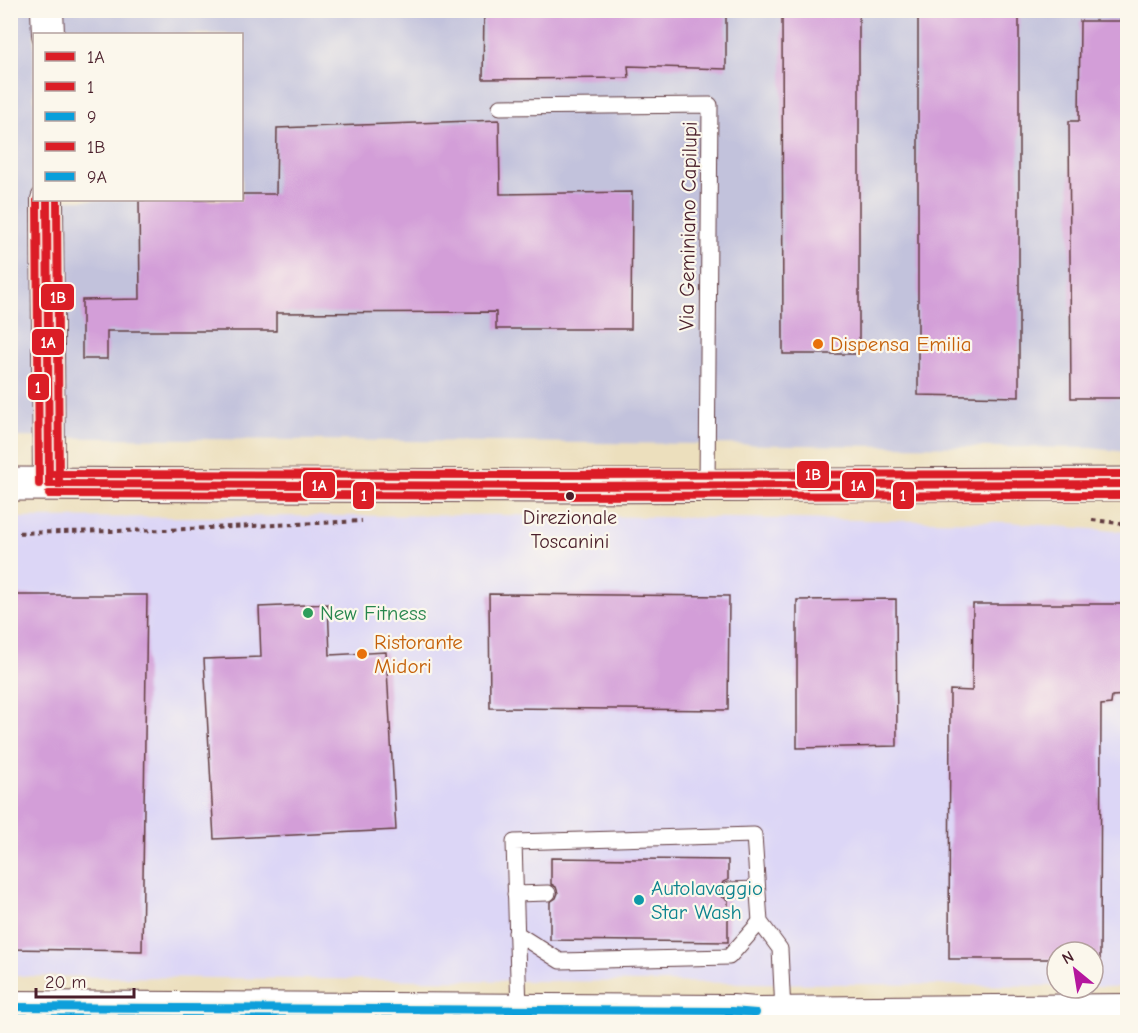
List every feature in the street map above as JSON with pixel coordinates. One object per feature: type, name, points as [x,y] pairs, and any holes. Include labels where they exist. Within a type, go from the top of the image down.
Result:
[{"type":"main road","points":[[10,484],[1128,484]]},
{"type":"street","points":[[48,10],[48,33]]},
{"type":"street","points":[[47,201],[48,484]]},
{"type":"street","points":[[10,1007],[343,1016],[519,1011],[732,1011],[765,1016],[1128,1010]]},
{"type":"lane","name":"Via Geminiano Capilupi","points":[[500,107],[710,105],[707,485]]},
{"type":"lane","points":[[519,1011],[514,842],[754,834],[760,922],[780,949],[765,1016]]},
{"type":"lane","points":[[729,890],[758,890]]},
{"type":"lane","points":[[515,894],[548,893]]},
{"type":"lane","points":[[516,933],[560,961],[729,957],[760,922]]},
{"type":"path","points":[[10,533],[165,530],[368,521]]},
{"type":"shaded area","points":[[11,11],[1127,11],[1127,452],[1090,448],[11,437]]},
{"type":"shaded area","points":[[499,515],[1009,522],[1127,532],[1127,987],[1105,987],[1105,940],[1045,940],[1045,986],[11,976],[11,518]]},
{"type":"building","points":[[484,10],[726,10],[726,69],[628,66],[629,78],[483,79]]},
{"type":"building","points":[[782,10],[859,10],[859,354],[783,354]]},
{"type":"building","points":[[918,10],[1019,10],[1019,397],[918,395]]},
{"type":"building","points":[[1080,21],[1128,21],[1128,398],[1071,398],[1069,121],[1079,121]]},
{"type":"building","points":[[499,120],[500,194],[632,192],[631,329],[496,329],[496,312],[276,313],[276,331],[107,331],[107,359],[82,359],[82,300],[140,299],[139,201],[243,201],[243,194],[276,194],[277,128]]},
{"type":"building","points":[[489,594],[729,596],[728,710],[490,708]]},
{"type":"building","points":[[10,595],[147,595],[142,951],[10,949]]},
{"type":"building","points":[[896,599],[897,746],[797,748],[797,600]]},
{"type":"building","points":[[328,604],[330,655],[386,652],[396,830],[214,839],[204,659],[261,657],[259,607]]},
{"type":"building","points":[[973,604],[1128,604],[1128,695],[1112,696],[1111,704],[1101,705],[1100,940],[1045,940],[1045,959],[949,959],[950,690],[972,691]]},
{"type":"building","name":"Autolavaggio Star Wash","points":[[551,858],[728,860],[728,880],[723,882],[719,890],[721,896],[728,900],[728,942],[550,940],[550,902],[556,898],[558,893],[556,887],[551,884]]},
{"type":"transit line","name":"1","points":[[37,201],[39,484]]},
{"type":"transit line","name":"1A","points":[[47,201],[49,484]]},
{"type":"transit line","name":"1B","points":[[57,201],[59,484]]},
{"type":"transit line","name":"1B","points":[[49,474],[1128,474]]},
{"type":"transit line","name":"1A","points":[[49,484],[551,486],[1128,484]]},
{"type":"transit line","name":"1","points":[[49,494],[1128,495]]},
{"type":"transit line","name":"9","points":[[10,1007],[732,1011],[756,1013]]},
{"type":"transit line","name":"9A","points":[[10,1018],[744,1022]]},
{"type":"place","name":"Dispensa Emilia","points":[[818,344]]},
{"type":"place","name":"Direzionale Toscanini","points":[[570,496]]},
{"type":"place","name":"New Fitness","points":[[308,613]]},
{"type":"place","name":"Ristorante Midori","points":[[362,654]]},
{"type":"place","name":"Autolavaggio Star Wash","points":[[639,900]]}]
